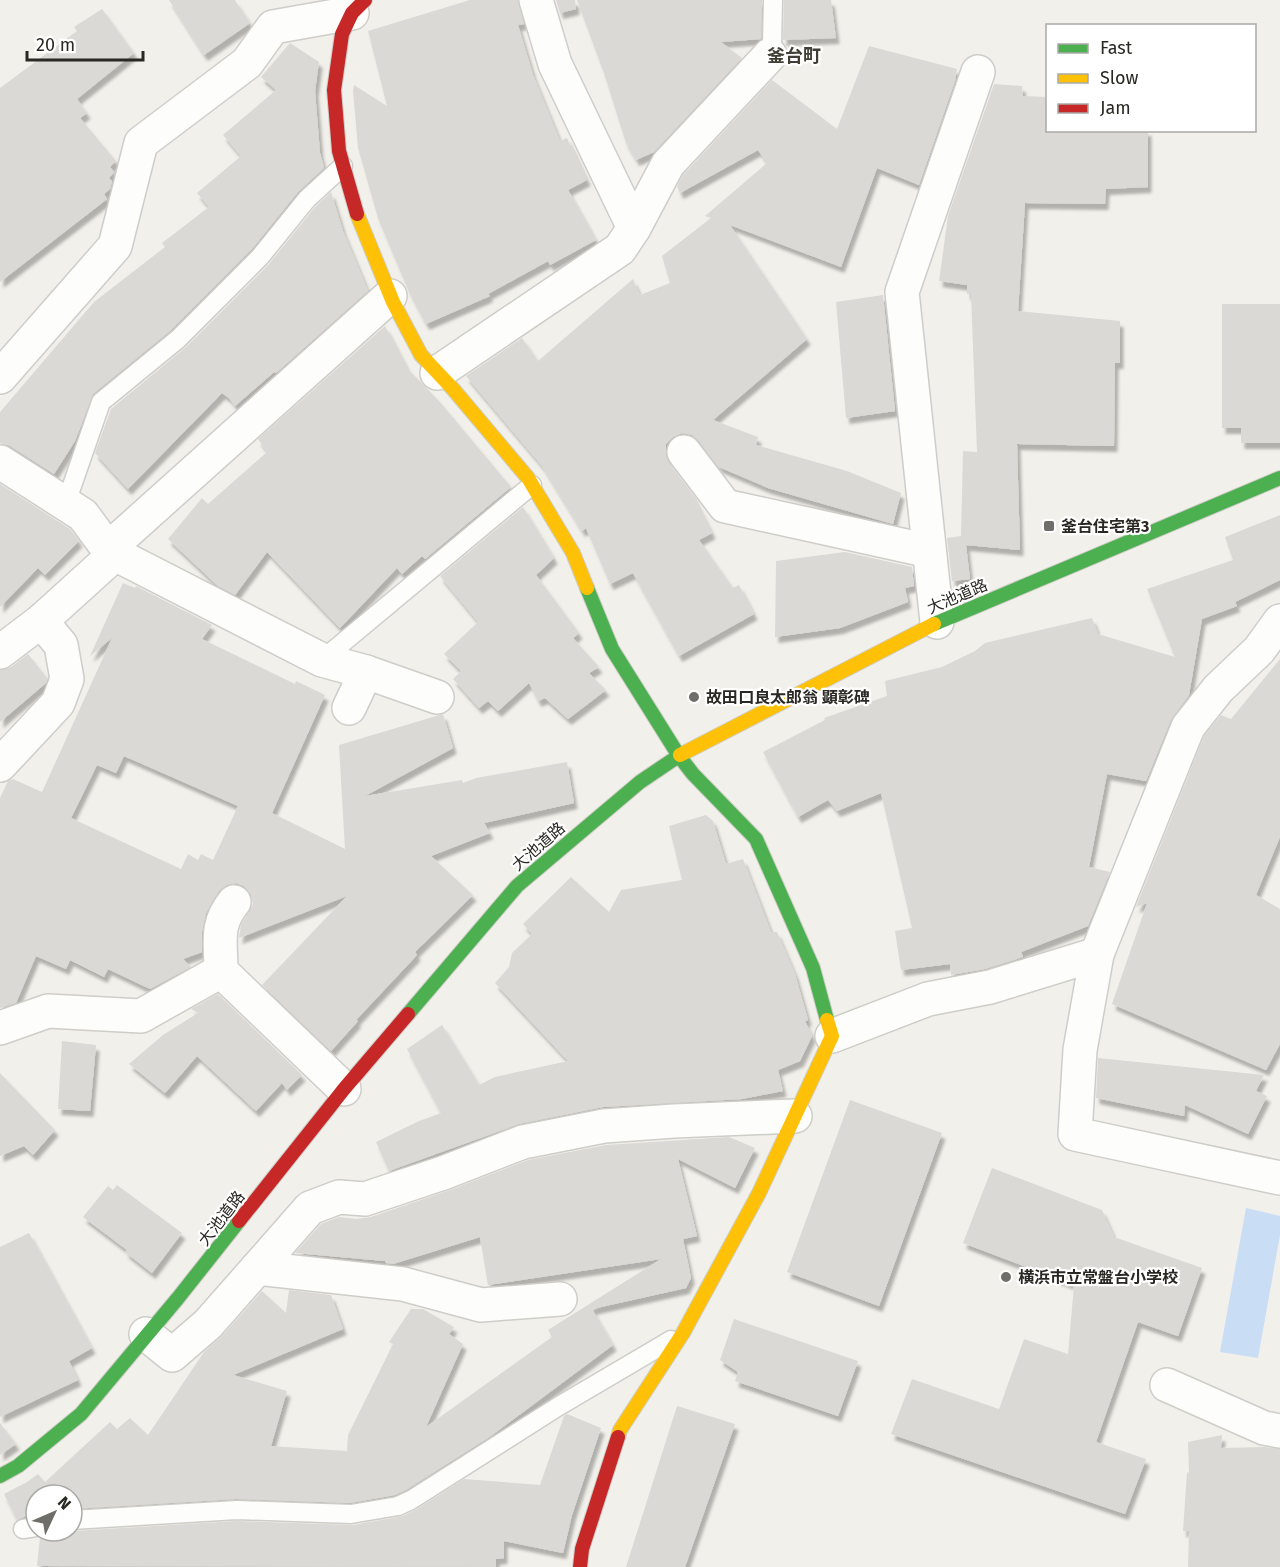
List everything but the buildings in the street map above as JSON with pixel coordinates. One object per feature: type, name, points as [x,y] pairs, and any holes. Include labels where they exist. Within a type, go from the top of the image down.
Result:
[{"type":"street","points":[[536,0],[555,64],[634,228]]},
{"type":"street","points":[[358,7],[342,34],[334,90],[339,151],[360,224],[390,296],[421,355],[468,406],[532,485],[573,553],[612,649],[679,756],[693,774],[756,839],[813,968],[832,1036],[759,1193],[683,1333],[620,1430],[582,1549],[580,1567]]},
{"type":"street","points":[[0,377],[115,246],[141,143],[247,63],[273,27],[358,7]]},
{"type":"street","points":[[438,373],[620,249],[668,165],[770,55]]},
{"type":"street","points":[[937,622],[902,292],[978,72]]},
{"type":"street","points":[[0,652],[41,621],[112,551],[390,296]]},
{"type":"street","points":[[684,452],[726,506],[929,551]]},
{"type":"street","points":[[0,462],[83,514],[112,551],[322,660],[366,672],[436,697]]},
{"type":"street","name":"大池道路","points":[[0,1476],[18,1466],[81,1414],[178,1298],[344,1089],[517,886],[623,796],[679,756],[937,622],[1280,478]]},
{"type":"street","points":[[0,765],[58,704],[67,680],[61,645],[41,621]]},
{"type":"street","points":[[1280,621],[1259,650],[1218,689],[1188,727],[1096,954],[1080,1050],[1075,1134],[1280,1178]]},
{"type":"street","points":[[349,708],[366,672]]},
{"type":"street","points":[[234,902],[224,915],[220,932],[221,971],[344,1089]]},
{"type":"street","points":[[832,1036],[927,999],[990,987],[1096,954]]},
{"type":"street","points":[[0,1029],[48,1011],[141,1016],[221,971]]},
{"type":"street","points":[[146,1334],[172,1354],[208,1324],[310,1208],[339,1197],[365,1199],[443,1173],[523,1142],[604,1126],[795,1116]]},
{"type":"street","points":[[257,1268],[403,1284],[481,1305],[560,1299]]},
{"type":"street","points":[[1167,1385],[1264,1428],[1280,1431]]},
{"type":"lane","points":[[770,55],[773,0]]},
{"type":"lane","points":[[66,503],[101,402],[178,339],[260,257],[307,199],[343,166]]},
{"type":"lane","points":[[322,660],[532,485]]},
{"type":"lane","points":[[84,1519],[237,1510],[351,1514],[398,1506],[559,1406],[683,1333]]},
{"type":"water","points":[[1246,1208],[1280,1216],[1280,1235],[1258,1358],[1220,1352]]},
{"type":"traffic: fast","points":[[934,624],[1280,478]]},
{"type":"traffic: fast","points":[[587,588],[612,649],[679,756],[693,774],[756,839],[813,968],[827,1020]]},
{"type":"traffic: fast","points":[[408,1014],[517,886],[640,782],[680,755]]},
{"type":"traffic: fast","points":[[0,1476],[18,1466],[81,1414],[239,1221]]},
{"type":"traffic: slow","points":[[357,214],[393,302],[421,355],[453,389],[528,478],[573,553],[587,588]]},
{"type":"traffic: slow","points":[[680,755],[934,624]]},
{"type":"traffic: slow","points":[[618,1437],[620,1430],[683,1333],[759,1193],[832,1036],[827,1020]]},
{"type":"traffic: jam","points":[[357,214],[339,151],[334,90],[342,34],[352,13],[365,0]]},
{"type":"traffic: jam","points":[[239,1221],[344,1089],[408,1014]]},
{"type":"traffic: jam","points":[[580,1567],[582,1549],[618,1437]]},
{"type":"place","name":"釜台住宅第3","points":[[1049,526]]},
{"type":"place","name":"故田口良太郎翁 顕彰碑","points":[[694,697]]},
{"type":"place","name":"横浜市立常盤台小学校","points":[[1006,1277]]},
{"type":"district","name":"釜台町","points":[[794,56]]}]
